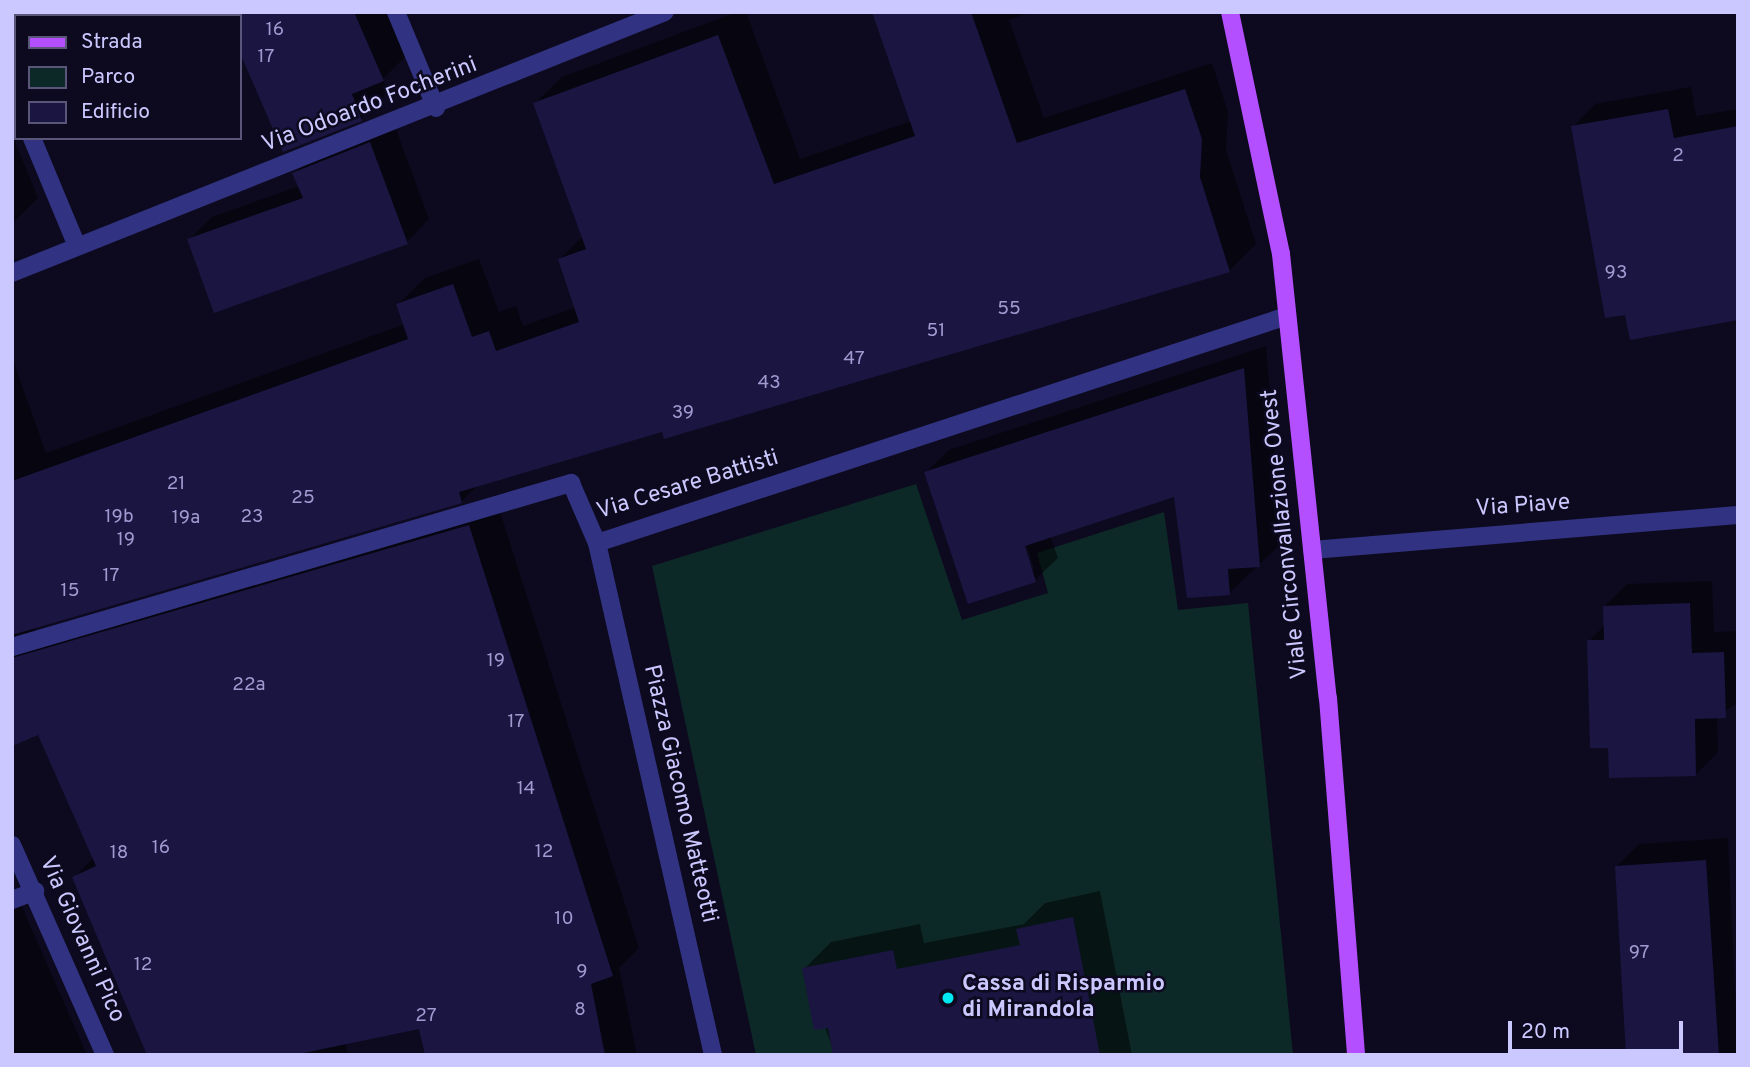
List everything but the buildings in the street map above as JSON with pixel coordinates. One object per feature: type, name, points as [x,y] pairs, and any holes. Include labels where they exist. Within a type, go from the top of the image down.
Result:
[{"type":"main road","name":"Viale Circonvallazione Ovest","points":[[1236,14],[1281,254],[1312,550],[1356,1055]]},
{"type":"street","points":[[396,12],[436,108]]},
{"type":"street","name":"Via Odoardo Focherini","points":[[12,273],[436,108],[665,12]]},
{"type":"street","points":[[33,140],[78,246]]},
{"type":"street","name":"Via Cesare Battisti","points":[[12,646],[571,483],[597,543],[1287,316]]},
{"type":"street","name":"Via Piave","points":[[1312,550],[1738,515]]},
{"type":"street","name":"Piazza Giacomo Matteotti","points":[[597,543],[713,1055]]},
{"type":"street","name":"Via Giovanni Pico","points":[[12,845],[35,891],[105,1055]]},
{"type":"street","points":[[12,900],[35,891]]},
{"type":"green space","points":[[916,484],[962,620],[1048,593],[1037,553],[1164,512],[1178,610],[1248,603],[1293,1055],[756,1055],[652,566]]},
{"type":"place","name":"Cassa di Risparmio di Mirandola","points":[[948,998]]}]
